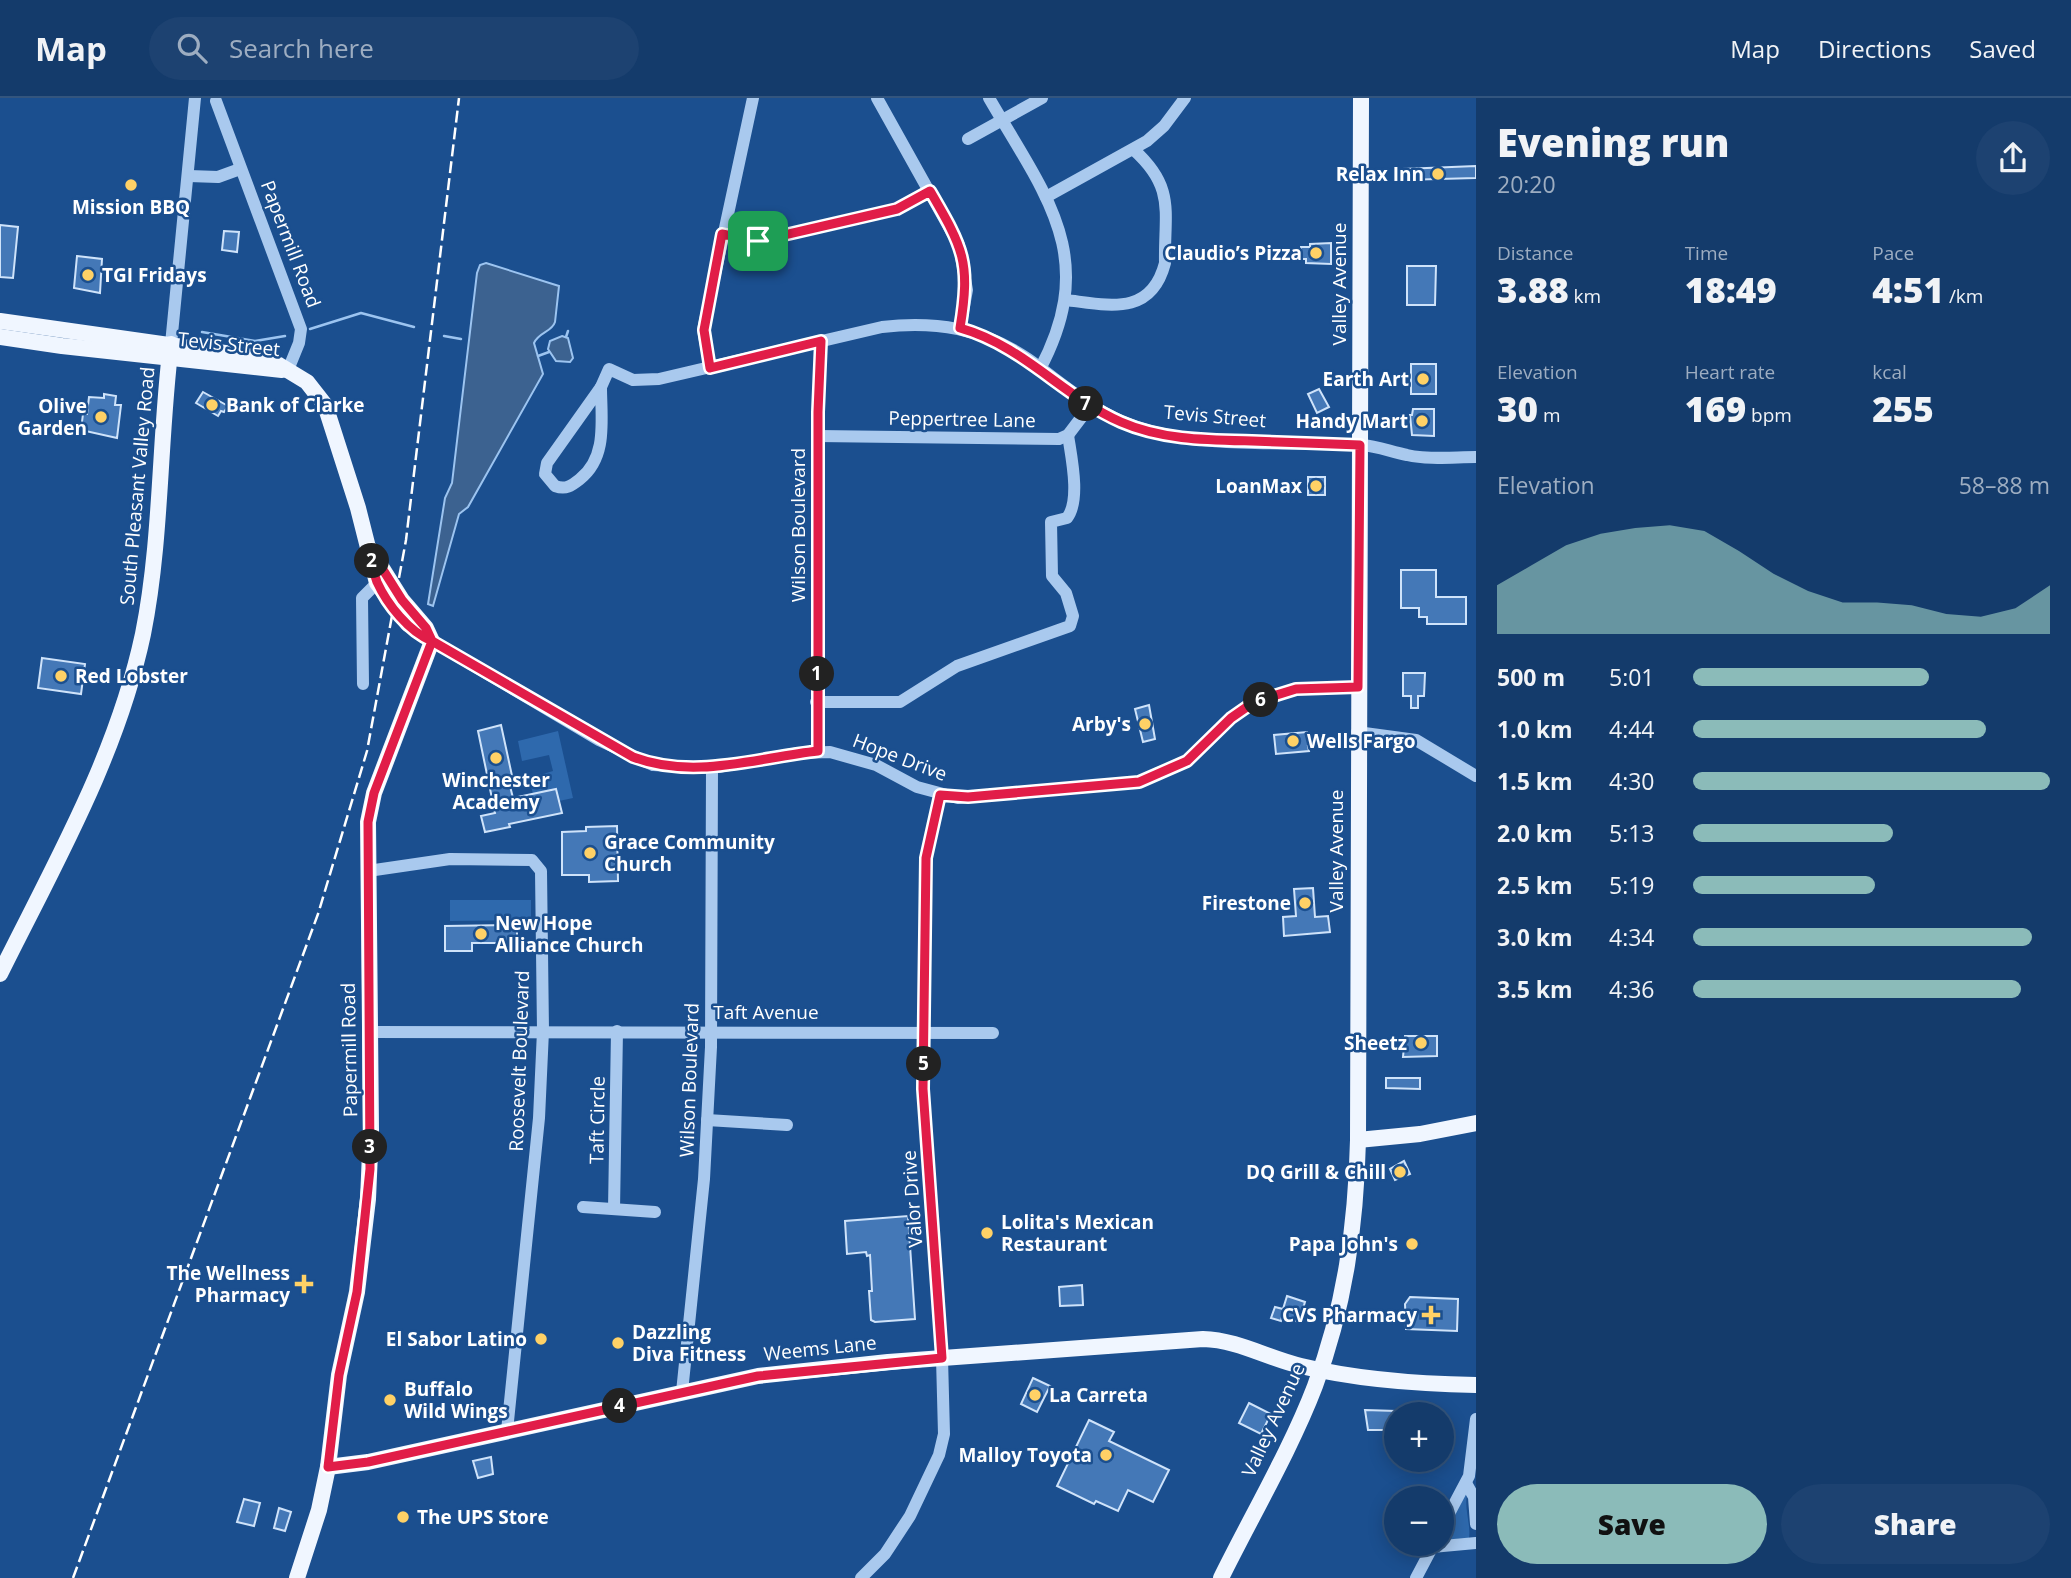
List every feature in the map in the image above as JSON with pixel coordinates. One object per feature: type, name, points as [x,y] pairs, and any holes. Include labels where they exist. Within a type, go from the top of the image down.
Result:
[{"type":"main road","name":"Valley Avenue","points":[[1221,1578],[1306,1407],[1320,1370],[1350,1257],[1358,1140],[1357,732],[1361,98]]},
{"type":"main road","name":"Tevis Street","points":[[0,321],[288,370]]},
{"type":"main road","name":"Tevis Street","points":[[0,337],[170,351]]},
{"type":"main road","name":"South Pleasant Valley Road","points":[[0,974],[95,785],[127,696],[143,635],[153,571],[170,351]]},
{"type":"main road","points":[[288,370],[307,382],[325,405],[370,549],[377,583],[414,631],[432,641]]},
{"type":"main road","points":[[370,549],[402,600],[426,628],[432,641]]},
{"type":"main road","name":"Papermill Road","points":[[297,1578],[319,1510],[328,1467],[339,1375],[356,1302],[368,1199],[371,1130],[368,871],[370,808],[432,641]]},
{"type":"main road","points":[[1358,1140],[1420,1135],[1476,1123]]},
{"type":"main road","name":"Weems Lane","points":[[328,1467],[368,1462],[783,1372],[1203,1339],[1239,1345],[1292,1364],[1320,1370],[1393,1382],[1476,1385]]},
{"type":"street","name":"South Pleasant Valley Road","points":[[170,351],[195,98]]},
{"type":"street","points":[[710,368],[704,330],[722,234],[753,98]]},
{"type":"street","points":[[877,98],[952,229],[964,260],[967,290],[960,328]]},
{"type":"street","points":[[989,98],[1046,197],[1055,217],[1064,251],[1066,300],[1060,327],[1040,369]]},
{"type":"street","points":[[968,139],[1042,98]]},
{"type":"street","points":[[1046,197],[1134,150],[1164,126],[1185,98]]},
{"type":"street","name":"Papermill Road","points":[[215,101],[301,329],[299,343],[288,370]]},
{"type":"street","points":[[1066,300],[1129,304],[1152,290],[1162,273],[1165,195],[1159,178],[1134,150]]},
{"type":"street","points":[[189,176],[218,177],[240,169]]},
{"type":"street","points":[[722,234],[758,241],[897,209],[930,191]]},
{"type":"street","name":"Tevis Street","points":[[601,387],[609,369],[642,381],[904,324],[960,328],[995,340],[1090,406],[1122,422],[1174,437],[1360,445],[1417,456],[1476,457]]},
{"type":"street","name":"Wilson Boulevard","points":[[818,751],[816,702],[821,341]]},
{"type":"street","points":[[601,387],[597,460],[589,472],[571,486],[555,486],[545,474],[547,463],[601,387]]},
{"type":"street","points":[[816,702],[900,702],[957,666],[1070,626],[1073,616],[1066,593],[1052,576],[1051,522],[1067,518],[1073,508],[1073,466],[1068,435],[1090,406]]},
{"type":"street","name":"Peppertree Lane","points":[[818,436],[1047,439],[1068,435]]},
{"type":"street","points":[[363,684],[362,598],[377,583]]},
{"type":"street","name":"Hope Drive","points":[[432,641],[633,757],[653,765],[712,768],[818,751],[841,754],[876,765],[917,787],[940,795],[968,797],[1139,782],[1187,761],[1231,718],[1254,702],[1296,689],[1358,687]]},
{"type":"street","points":[[1357,732],[1416,740],[1476,776]]},
{"type":"street","name":"Wilson Boulevard","points":[[682,1392],[707,1120],[711,1031],[712,768]]},
{"type":"street","name":"Valor Drive","points":[[861,1578],[885,1554],[899,1534],[939,1455],[945,1418],[924,1106],[926,858],[940,795]]},
{"type":"street","name":"Roosevelt Boulevard","points":[[368,871],[450,859],[505,858],[534,862],[542,876],[543,1031],[537,1140],[507,1431]]},
{"type":"street","name":"Taft Circle","points":[[614,1209],[617,1031]]},
{"type":"street","name":"Taft Avenue","points":[[370,1032],[993,1033]]},
{"type":"street","points":[[707,1120],[787,1125]]},
{"type":"street","points":[[583,1207],[655,1212]]},
{"type":"street","points":[[1454,1505],[1472,1465],[1476,1419]]},
{"type":"street","points":[[1466,1483],[1474,1497],[1476,1524]]},
{"type":"street","points":[[1454,1544],[1476,1543]]},
{"type":"street","points":[[1416,1578],[1427,1556]]},
{"type":"shaded area","points":[[486,263],[559,286],[555,322],[534,343],[543,374],[468,507],[459,514],[433,606],[428,604],[445,498],[452,483],[477,273],[480,265]]},
{"type":"shaded area","points":[[562,336],[568,338],[573,358],[570,362],[556,361],[548,349],[550,341]]},
{"type":"shaded area","points":[[558,731],[573,798],[559,801],[556,789],[533,794],[529,778],[553,771],[549,755],[522,761],[518,741]]},
{"type":"shaded area","points":[[450,900],[531,900],[531,920],[450,921]]},
{"type":"shaded area","points":[[1467,1494],[1469,1538],[1454,1539],[1454,1513]]},
{"type":"building","name":"Relax Inn","points":[[1476,166],[1476,178],[1403,180],[1403,169]]},
{"type":"building","points":[[0,225],[18,227],[13,278],[0,277]]},
{"type":"building","points":[[224,231],[239,232],[237,252],[222,250]]},
{"type":"building","name":"Claudio’s Pizza","points":[[1331,243],[1331,264],[1306,263],[1306,259],[1301,259],[1301,247]]},
{"type":"building","name":"TGI Fridays","points":[[77,256],[102,259],[100,293],[74,288]]},
{"type":"building","points":[[1407,266],[1436,266],[1435,305],[1407,305]]},
{"type":"building","name":"Earth Art","points":[[1411,364],[1436,364],[1436,394],[1411,394]]},
{"type":"building","points":[[1319,389],[1329,407],[1317,413],[1308,394]]},
{"type":"building","name":"Bank of Clarke","points":[[203,392],[228,406],[224,412],[221,411],[218,416],[196,403]]},
{"type":"building","name":"Olive Garden","points":[[104,394],[116,396],[115,405],[121,405],[117,438],[81,430],[89,397],[104,398]]},
{"type":"building","name":"Handy Mart","points":[[1413,409],[1434,409],[1434,436],[1412,435],[1410,415]]},
{"type":"building","name":"LoanMax","points":[[1308,477],[1325,477],[1325,495],[1308,495]]},
{"type":"building","points":[[1401,570],[1436,570],[1436,597],[1466,597],[1466,624],[1427,624],[1427,617],[1419,617],[1419,608],[1401,608]]},
{"type":"building","name":"Red Lobster","points":[[42,658],[85,664],[81,694],[38,688]]},
{"type":"building","points":[[1403,673],[1425,673],[1424,696],[1418,696],[1418,708],[1411,708],[1411,696],[1403,696]]},
{"type":"building","name":"Arby's","points":[[1149,705],[1155,739],[1143,742],[1135,709]]},
{"type":"building","name":"Winchester Academy","points":[[501,725],[514,785],[510,786],[513,798],[556,789],[562,813],[485,832],[481,816],[495,813],[478,731]]},
{"type":"building","name":"Wells Fargo","points":[[1307,732],[1311,746],[1308,746],[1309,751],[1276,754],[1274,735]]},
{"type":"building","name":"Grace Community Church","points":[[617,826],[618,881],[589,882],[589,875],[562,875],[562,832],[586,831],[586,827]]},
{"type":"building","name":"Firestone","points":[[1313,888],[1315,917],[1328,916],[1330,932],[1284,936],[1283,917],[1296,916],[1294,889]]},
{"type":"building","name":"New Hope Alliance Church","points":[[517,925],[517,943],[472,943],[472,951],[445,951],[445,926]]},
{"type":"building","name":"Sheetz","points":[[1405,1036],[1437,1036],[1437,1056],[1403,1057]]},
{"type":"building","name":"Sheetz","points":[[1386,1078],[1420,1078],[1420,1089],[1386,1088]]},
{"type":"building","name":"DQ Grill & Chill","points":[[1404,1161],[1410,1174],[1395,1180],[1390,1169]]},
{"type":"building","points":[[908,1216],[915,1319],[875,1322],[871,1320],[870,1255],[867,1256],[866,1252],[847,1254],[845,1221]]},
{"type":"building","points":[[1082,1285],[1083,1305],[1060,1306],[1059,1287]]},
{"type":"building","points":[[1287,1296],[1305,1302],[1299,1322],[1282,1317],[1281,1321],[1271,1318],[1275,1307],[1283,1309]]},
{"type":"building","name":"CVS Pharmacy","points":[[1410,1297],[1458,1299],[1457,1331],[1406,1329],[1405,1304]]},
{"type":"building","name":"La Carreta","points":[[1033,1378],[1050,1386],[1037,1412],[1021,1404]]},
{"type":"building","points":[[1249,1403],[1271,1414],[1261,1434],[1239,1423]]},
{"type":"building","points":[[1365,1410],[1384,1411],[1384,1430],[1368,1430]]},
{"type":"building","name":"Malloy Toyota","points":[[1089,1420],[1114,1432],[1109,1441],[1169,1470],[1153,1502],[1128,1490],[1118,1511],[1096,1501],[1094,1504],[1057,1486]]},
{"type":"building","points":[[491,1457],[493,1474],[478,1478],[473,1461]]},
{"type":"building","points":[[244,1499],[260,1503],[254,1526],[237,1522]]},
{"type":"building","points":[[279,1508],[291,1512],[285,1531],[274,1528]]},
{"type":"waterway","points":[[310,329],[361,313],[414,327]]},
{"type":"waterway","points":[[566,337],[568,331]]},
{"type":"waterway","points":[[202,332],[255,341],[285,336]]},
{"type":"waterway","points":[[444,336],[461,339]]},
{"type":"waterway","points":[[538,356],[549,352]]},
{"type":"railway","points":[[73,1578],[318,914],[367,751],[406,540],[459,98]]},
{"type":"place","name":"Relax Inn","points":[[1438,174]]},
{"type":"place","name":"Mission BBQ","points":[[131,185]]},
{"type":"place","name":"Claudio’s Pizza","points":[[1316,253]]},
{"type":"place","name":"TGI Fridays","points":[[88,275]]},
{"type":"place","name":"Earth Art","points":[[1423,379]]},
{"type":"place","name":"Bank of Clarke","points":[[212,405]]},
{"type":"place","name":"Olive Garden","points":[[101,417]]},
{"type":"place","name":"Handy Mart","points":[[1422,421]]},
{"type":"place","name":"LoanMax","points":[[1316,486]]},
{"type":"place","name":"Red Lobster","points":[[61,676]]},
{"type":"place","name":"Arby's","points":[[1145,724]]},
{"type":"place","name":"Wells Fargo","points":[[1293,741]]},
{"type":"place","name":"Winchester Academy","points":[[496,758]]},
{"type":"place","name":"Grace Community Church","points":[[590,853]]},
{"type":"place","name":"Firestone","points":[[1305,903]]},
{"type":"place","name":"New Hope Alliance Church","points":[[481,934]]},
{"type":"place","name":"Sheetz","points":[[1421,1043]]},
{"type":"place","name":"DQ Grill & Chill","points":[[1400,1172]]},
{"type":"place","name":"Lolita's Mexican Restaurant","points":[[987,1233]]},
{"type":"place","name":"Papa John's","points":[[1412,1244]]},
{"type":"place","name":"The Wellness Pharmacy","points":[[304,1284]]},
{"type":"place","name":"CVS Pharmacy","points":[[1431,1315]]},
{"type":"place","name":"El Sabor Latino","points":[[541,1339]]},
{"type":"place","name":"Dazzling Diva Fitness","points":[[618,1343]]},
{"type":"place","name":"La Carreta","points":[[1035,1395]]},
{"type":"place","name":"Buffalo Wild Wings","points":[[390,1400]]},
{"type":"place","name":"Malloy Toyota","points":[[1106,1455]]},
{"type":"place","name":"The UPS Store","points":[[403,1517]]},
{"type":"route","points":[[758,241],[741,240],[722,234],[704,330],[704,343],[710,368],[821,341],[818,412],[818,751],[712,768],[653,765],[633,757],[599,740],[432,641],[426,628],[402,600],[370,549],[377,583],[391,604],[414,631],[432,641],[374,793],[368,822],[370,1169],[357,1292],[339,1375],[328,1467],[368,1462],[758,1376],[942,1358],[923,1089],[926,858],[940,795],[968,797],[1076,790],[1139,782],[1187,761],[1231,718],[1254,702],[1296,689],[1358,687],[1360,445],[1174,437],[1122,422],[1090,406],[1012,349],[978,333],[960,328],[967,290],[964,260],[960,245],[930,191],[920,199],[897,209],[758,241]]}]
